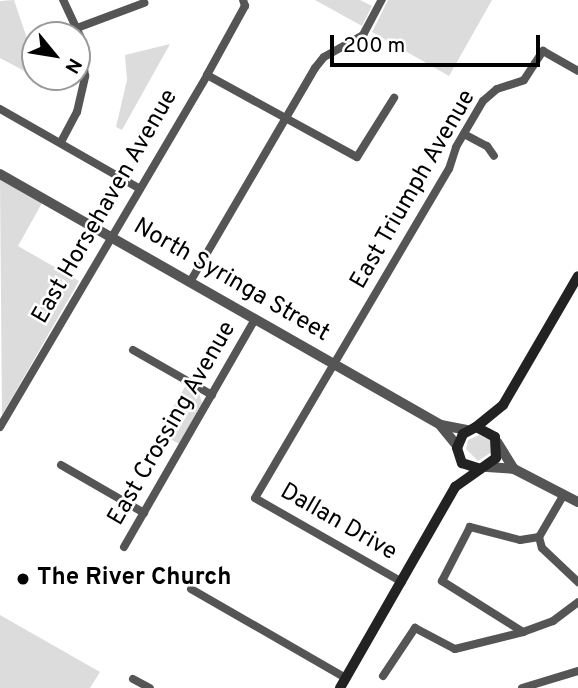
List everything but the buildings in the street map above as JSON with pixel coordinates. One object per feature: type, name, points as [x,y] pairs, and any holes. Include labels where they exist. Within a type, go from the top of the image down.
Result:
[{"type":"main road","points":[[455,487],[496,458],[503,405],[578,276]]},
{"type":"main road","points":[[343,683],[455,487],[457,450],[472,429],[503,405]]},
{"type":"main road","points":[[472,429],[491,432],[497,442]]},
{"type":"main road","points":[[457,450],[467,466],[484,468]]},
{"type":"street","points":[[63,0],[74,21]]},
{"type":"street","points":[[190,282],[320,63],[363,35],[382,0]]},
{"type":"street","points":[[91,23],[144,3]]},
{"type":"street","name":"East Horsehaven Avenue","points":[[0,427],[206,75],[244,3]]},
{"type":"street","name":"East Triumph Avenue","points":[[255,498],[449,169],[464,134],[483,101],[497,89],[524,79],[543,51],[578,71]]},
{"type":"street","points":[[206,75],[356,157],[394,98]]},
{"type":"street","points":[[61,142],[84,91]]},
{"type":"street","points":[[0,109],[140,189]]},
{"type":"street","points":[[464,134],[487,146],[494,156]]},
{"type":"street","name":"North Syringa Street","points":[[0,174],[254,321],[441,425],[472,429]]},
{"type":"street","name":"East Crossing Avenue","points":[[124,547],[254,321]]},
{"type":"street","points":[[133,350],[212,395]]},
{"type":"street","name":"North Syringa Street","points":[[441,425],[457,450]]},
{"type":"street","points":[[497,442],[514,469]]},
{"type":"street","points":[[61,465],[144,513]]},
{"type":"street","points":[[484,468],[514,469],[578,502]]},
{"type":"street","points":[[563,496],[539,537],[542,548],[578,582]]},
{"type":"street","name":"Dallan Drive","points":[[255,498],[402,582]]},
{"type":"street","points":[[523,632],[441,577],[470,527],[520,540],[539,537]]},
{"type":"street","points":[[191,589],[343,683]]},
{"type":"street","points":[[383,676],[415,628],[455,649],[523,632],[554,621],[578,602]]},
{"type":"street","points":[[522,688],[578,671]]},
{"type":"street","points":[[561,678],[566,688]]},
{"type":"street","points":[[134,679],[150,688]]},
{"type":"shaded area","points":[[14,0],[21,21],[21,69],[0,58],[0,1]]},
{"type":"shaded area","points":[[315,0],[360,0],[372,6],[362,26]]},
{"type":"shaded area","points":[[388,0],[492,0],[449,76],[372,32]]},
{"type":"shaded area","points":[[170,44],[122,130],[116,127],[127,80],[125,55]]},
{"type":"shaded area","points":[[0,179],[42,203],[18,246],[79,281],[2,415]]},
{"type":"shaded area","points":[[186,385],[199,393],[202,403],[179,444],[159,432]]},
{"type":"shaded area","points":[[479,435],[490,440],[492,452],[478,461],[466,449],[468,440]]},
{"type":"shaded area","points":[[0,615],[100,672],[90,688],[0,688]]},
{"type":"place","name":"The River Church","points":[[23,579]]}]
